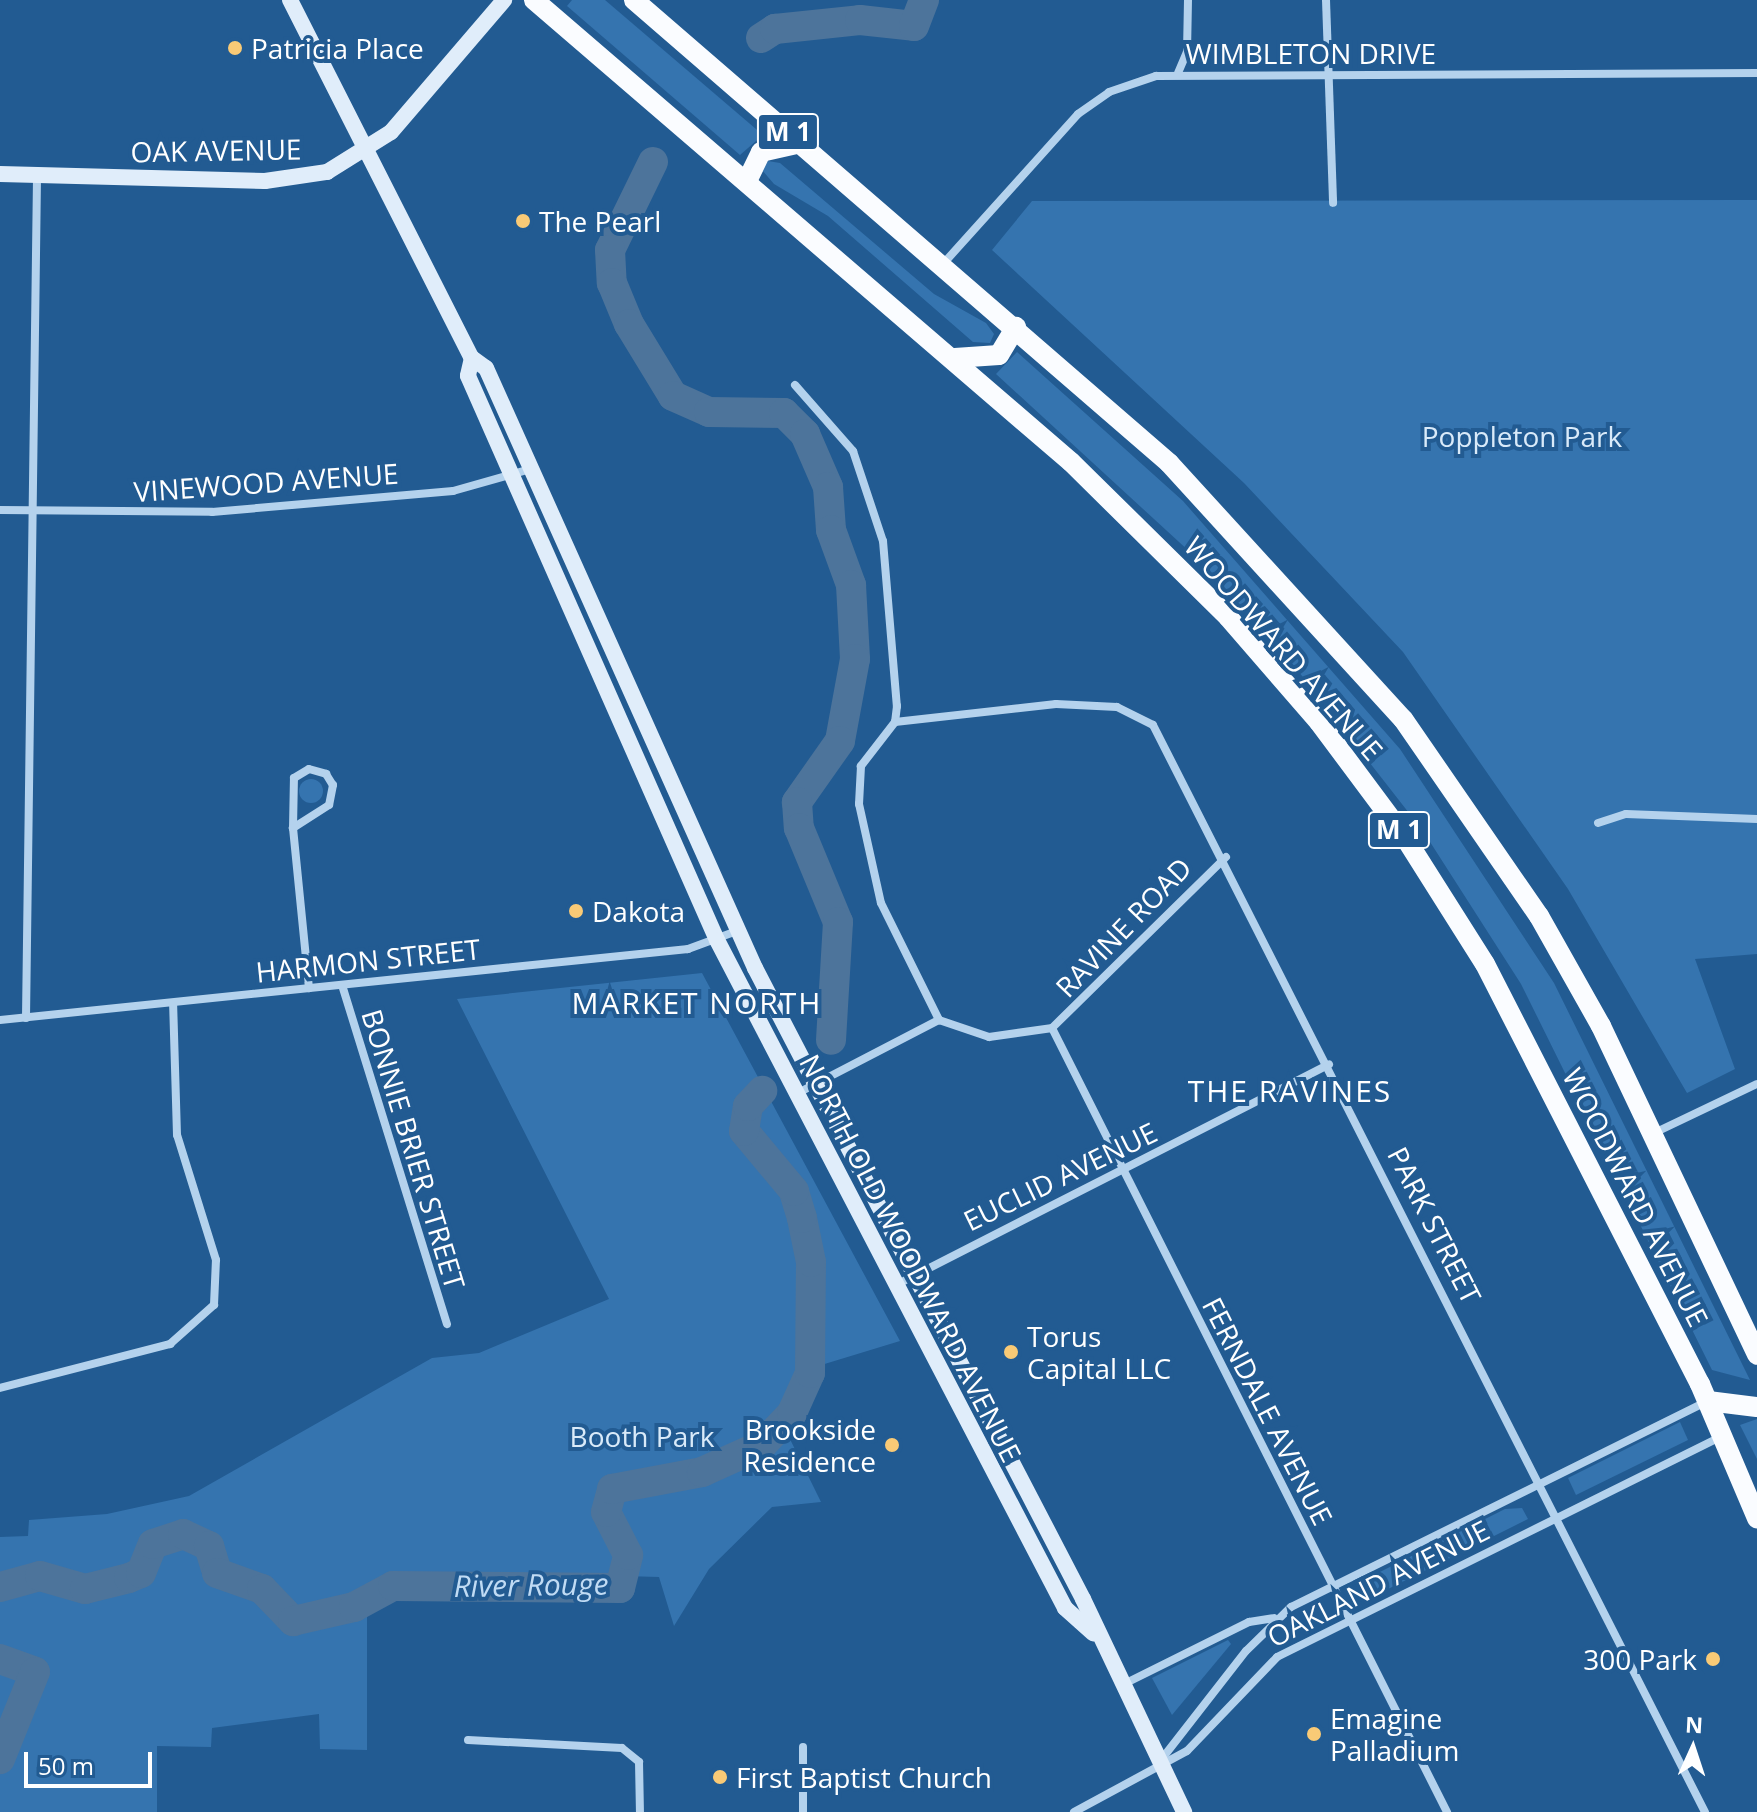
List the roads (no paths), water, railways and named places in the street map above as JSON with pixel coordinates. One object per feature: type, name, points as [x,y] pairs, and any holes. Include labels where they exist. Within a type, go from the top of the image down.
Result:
[{"type":"main road","name":"WOODWARD AVENUE","points":[[534,0],[955,358],[1228,617],[1404,836],[1485,964],[1708,1401],[1757,1518]]},
{"type":"main road","name":"WOODWARD AVENUE","points":[[634,0],[1016,327],[1169,463],[1403,719],[1539,916],[1651,1134],[1757,1355]]},
{"type":"main road","points":[[747,181],[761,152],[801,143]]},
{"type":"main road","points":[[955,358],[999,355],[1016,327]]},
{"type":"main road","points":[[1708,1401],[1757,1407]]},
{"type":"main road","points":[[1738,1469],[1757,1487]]},
{"type":"street","name":"NORTH OLD WOODWARD AVENUE","points":[[290,0],[472,358],[486,368],[643,712],[737,931],[915,1275],[1184,1812]]},
{"type":"street","name":"OAK AVENUE","points":[[0,174],[279,180],[327,172],[391,132],[504,0]]},
{"type":"street","points":[[1178,73],[1187,52],[1188,0]]},
{"type":"street","points":[[1326,0],[1333,203]]},
{"type":"street","name":"WIMBLETON DRIVE","points":[[943,264],[1087,106],[1125,85],[1178,73],[1329,76],[1757,73]]},
{"type":"street","points":[[26,1018],[37,175]]},
{"type":"street","name":"NORTH OLD WOODWARD AVENUE","points":[[472,358],[468,376],[717,940],[1065,1608],[1094,1634]]},
{"type":"street","points":[[795,385],[844,437],[877,514],[895,722],[865,755],[859,804],[881,903],[939,1020],[989,1037],[1052,1028]]},
{"type":"street","name":"VINEWOOD AVENUE","points":[[0,510],[212,512],[453,491],[531,469]]},
{"type":"street","name":"PARK STREET","points":[[895,722],[1025,705],[1134,711],[1153,725],[1226,857],[1705,1812]]},
{"type":"street","points":[[620,720],[643,712]]},
{"type":"street","points":[[293,828],[329,805],[333,785],[326,774],[309,769],[294,778],[293,828],[309,988]]},
{"type":"street","points":[[1598,823],[1626,814],[1757,819]]},
{"type":"street","name":"RAVINE ROAD","points":[[1052,1028],[1226,857]]},
{"type":"street","name":"HARMON STREET","points":[[0,1020],[688,949],[737,931]]},
{"type":"street","name":"BONNIE BRIER STREET","points":[[342,985],[447,1324]]},
{"type":"street","points":[[0,1388],[170,1344],[203,1321],[217,1290],[212,1245],[177,1135],[173,1003]]},
{"type":"street","points":[[796,1094],[939,1020]]},
{"type":"street","name":"FERNDALE AVENUE","points":[[1052,1028],[1447,1812]]},
{"type":"street","name":"EUCLID AVENUE","points":[[896,1285],[1329,1064]]},
{"type":"street","points":[[1651,1134],[1756,1087]]},
{"type":"street","name":"OAKLAND AVENUE","points":[[1122,1686],[1249,1622],[1274,1618],[1331,1585],[1539,1480],[1708,1401]]},
{"type":"street","name":"OAKLAND AVENUE","points":[[1159,1764],[1187,1751],[1277,1657],[1723,1436]]},
{"type":"street","name":"OAKLAND AVENUE","points":[[1159,1764],[1274,1618]]},
{"type":"street","points":[[468,1740],[622,1748],[639,1762],[640,1812]]},
{"type":"street","points":[[803,1747],[803,1812]]},
{"type":"street","points":[[1074,1812],[1159,1764]]},
{"type":"waterway","name":"River Rouge","points":[[761,38],[775,29],[860,20],[914,26],[924,0]]},
{"type":"waterway","name":"River Rouge","points":[[653,162],[610,250],[612,283],[629,324],[673,396],[709,412],[784,413],[805,434],[828,487],[831,530],[851,585],[855,659],[840,741],[797,802],[799,828],[838,922],[831,1040]]},
{"type":"waterway","name":"River Rouge","points":[[0,1587],[40,1576],[85,1589],[129,1578],[141,1573],[153,1544],[183,1534],[209,1546],[217,1573],[262,1589],[293,1621],[354,1607],[393,1586],[620,1588],[628,1555],[606,1512],[612,1489],[702,1472],[762,1445],[792,1413],[810,1373],[811,1262],[802,1218],[794,1191],[744,1131],[748,1106],[762,1091]]},
{"type":"waterway","name":"River Rouge","points":[[0,1659],[35,1672],[0,1759]]},
{"type":"place","name":"Patricia Place","points":[[235,48]]},
{"type":"place","name":"The Pearl","points":[[523,221]]},
{"type":"place","name":"Dakota","points":[[576,911]]},
{"type":"place","name":"Torus Capital LLC","points":[[1011,1352]]},
{"type":"place","name":"Brookside Residence","points":[[892,1445]]},
{"type":"place","name":"300 Park","points":[[1713,1659]]},
{"type":"place","name":"Emagine Palladium","points":[[1314,1734]]},
{"type":"place","name":"First Baptist Church","points":[[720,1777]]},
{"type":"district","name":"MARKET NORTH","points":[[697,1003]]},
{"type":"district","name":"THE RAVINES","points":[[1290,1091]]},
{"type":"park label","name":"Poppleton Park","points":[[1522,436]]},
{"type":"park label","name":"Booth Park","points":[[642,1436]]}]
